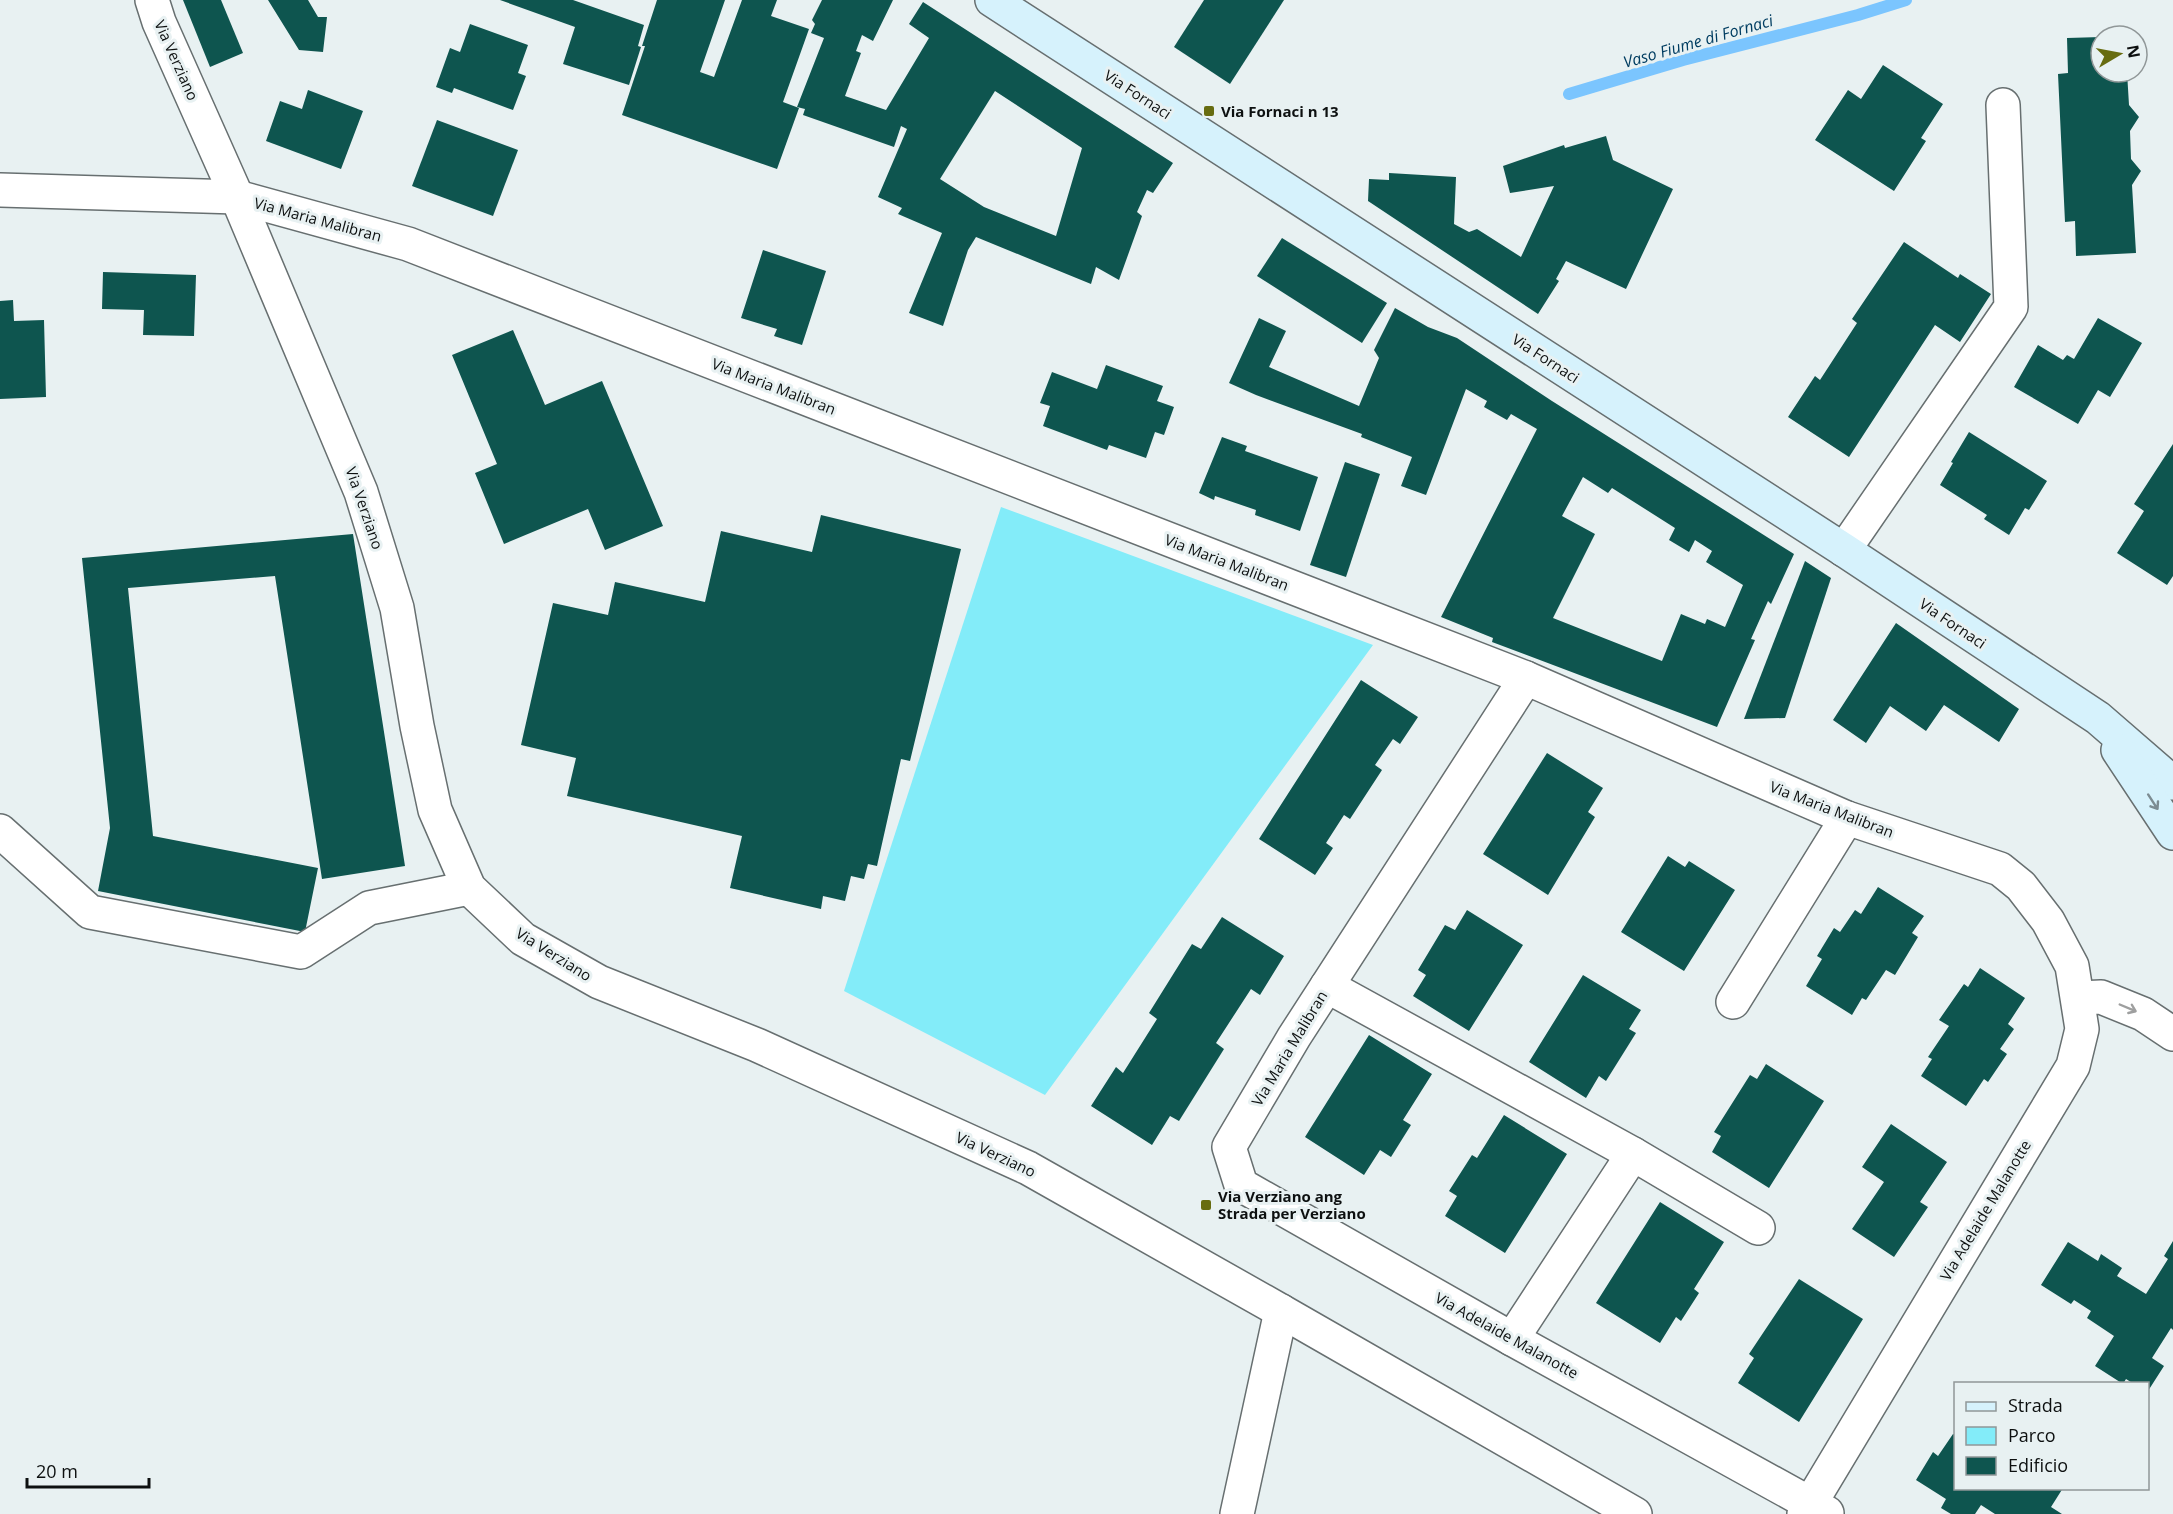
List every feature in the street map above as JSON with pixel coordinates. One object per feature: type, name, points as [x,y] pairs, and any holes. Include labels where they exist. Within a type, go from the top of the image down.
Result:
[{"type":"street","name":"Via Verziano","points":[[152,0],[159,22],[237,197],[361,492],[397,608],[417,726],[435,810],[469,888],[523,939],[599,982],[757,1045],[1028,1168],[1281,1311]]},
{"type":"street","name":"Via Fornaci","points":[[992,0],[1844,550],[2098,718],[2173,783]]},
{"type":"street","points":[[1844,550],[2011,307],[2003,105]]},
{"type":"street","name":"Via Maria Malibran","points":[[0,190],[237,197],[408,244],[1526,678],[1847,818],[2000,870],[2021,886],[2048,921],[2072,966],[2079,998]]},
{"type":"street","name":"Via Maria Malibran","points":[[1229,1147],[1294,1037],[1526,678]]},
{"type":"street","name":"Via Fornaci","points":[[2098,718],[2173,833]]},
{"type":"street","points":[[1733,1002],[1847,818]]},
{"type":"street","points":[[0,831],[90,912],[301,952],[369,908],[469,888]]},
{"type":"street","points":[[1327,986],[1633,1154],[1758,1228]]},
{"type":"street","points":[[2079,998],[2101,997],[2143,1014],[2173,1034]]},
{"type":"street","name":"Via Adelaide Malanotte","points":[[1229,1147],[1240,1185],[1814,1510],[2073,1066],[2082,1029],[2079,998]]},
{"type":"street","points":[[1512,1339],[1633,1154]]},
{"type":"street","points":[[1238,1514],[1281,1311],[1635,1514]]},
{"type":"green space","points":[[1001,507],[1373,645],[1045,1095],[844,991]]},
{"type":"building","points":[[183,0],[221,0],[243,53],[210,67]]},
{"type":"building","points":[[268,0],[308,0],[318,17],[327,17],[323,52],[299,50]]},
{"type":"building","points":[[500,0],[573,0],[644,25],[638,46],[641,47],[629,85],[563,64],[575,27]]},
{"type":"building","points":[[657,0],[725,0],[700,72],[714,77],[742,0],[777,0],[771,16],[809,29],[783,102],[799,108],[777,169],[622,115],[645,46],[642,46]]},
{"type":"building","points":[[822,0],[893,0],[873,41],[862,35],[856,51],[861,53],[845,96],[886,110],[929,38],[909,24],[923,2],[1173,163],[1153,193],[1147,190],[1137,212],[1142,216],[1119,280],[1096,267],[1091,284],[976,237],[968,250],[943,326],[909,313],[942,233],[898,214],[902,208],[878,197],[907,129],[901,126],[894,147],[803,115],[805,109],[797,107],[824,38],[811,33],[815,24],[812,20]],"holes":[[[995,91],[1082,148],[1056,236],[984,207],[940,179]]]},
{"type":"building","points":[[1204,0],[1284,0],[1230,84],[1174,47]]},
{"type":"building","points":[[470,24],[528,45],[518,73],[526,76],[513,110],[454,88],[452,93],[436,87],[450,48],[460,52]]},
{"type":"building","points":[[2089,37],[2089,84],[2128,84],[2129,105],[2139,117],[2130,131],[2131,159],[2141,171],[2132,185],[2136,253],[2076,256],[2075,221],[2065,222],[2058,74],[2068,73],[2067,38]]},
{"type":"building","points":[[1883,65],[1943,104],[1921,138],[1926,141],[1894,191],[1815,140],[1848,90],[1861,99]]},
{"type":"building","points":[[308,90],[363,111],[341,169],[266,141],[280,101],[302,109]]},
{"type":"building","points":[[437,120],[518,150],[493,216],[412,186]]},
{"type":"building","points":[[1606,136],[1613,160],[1673,189],[1626,289],[1566,261],[1556,279],[1559,281],[1538,314],[1368,201],[1369,179],[1389,180],[1389,173],[1456,177],[1454,224],[1469,232],[1477,229],[1521,257],[1554,186],[1510,193],[1503,166],[1564,145],[1565,148]]},
{"type":"building","points":[[1282,238],[1387,303],[1362,343],[1257,276]]},
{"type":"building","points":[[1904,242],[1958,278],[1960,274],[1991,294],[1960,342],[1935,325],[1849,457],[1788,417],[1815,376],[1820,380],[1857,323],[1852,319]]},
{"type":"building","points":[[763,250],[826,271],[802,345],[774,336],[777,329],[741,318]]},
{"type":"building","points":[[103,272],[196,275],[194,336],[143,335],[144,310],[102,309]]},
{"type":"building","points":[[13,300],[14,321],[44,320],[46,397],[0,399],[0,301]]},
{"type":"building","points":[[1395,308],[1428,327],[1457,338],[1794,554],[1771,604],[1768,601],[1751,639],[1755,640],[1717,727],[1492,642],[1493,638],[1441,617],[1537,429],[1511,414],[1507,420],[1484,407],[1487,401],[1466,389],[1426,495],[1401,486],[1412,457],[1361,437],[1362,434],[1229,383],[1259,318],[1286,331],[1269,367],[1359,406],[1379,358],[1374,350]],"holes":[[[1583,477],[1608,493],[1612,488],[1675,528],[1669,540],[1689,552],[1695,540],[1712,551],[1706,562],[1743,585],[1725,627],[1707,619],[1705,624],[1681,614],[1662,661],[1553,618],[1595,534],[1562,516]]]},
{"type":"building","points":[[2098,318],[2142,343],[2110,397],[2098,390],[2078,424],[2014,387],[2038,345],[2063,360],[2067,355],[2074,359]]},
{"type":"building","points":[[513,330],[545,405],[602,381],[663,526],[605,550],[588,509],[504,544],[475,473],[497,464],[452,355]]},
{"type":"building","points":[[1106,365],[1163,386],[1157,401],[1174,407],[1164,435],[1155,432],[1146,458],[1109,445],[1107,450],[1043,426],[1050,406],[1040,403],[1052,372],[1097,389]]},
{"type":"building","points":[[1969,432],[2047,481],[2029,510],[2025,508],[2009,535],[1984,519],[1987,515],[1940,485]]},
{"type":"building","points":[[1222,437],[1247,446],[1245,451],[1318,477],[1300,531],[1255,515],[1256,510],[1215,496],[1214,500],[1199,493]]},
{"type":"building","points":[[2173,444],[2173,576],[2167,585],[2117,553],[2144,511],[2134,504]]},
{"type":"building","points":[[1345,462],[1380,474],[1346,577],[1310,565]]},
{"type":"building","points":[[821,515],[961,549],[910,761],[901,759],[877,866],[868,864],[864,879],[851,876],[845,901],[823,896],[821,909],[730,888],[742,836],[567,796],[576,758],[521,745],[553,603],[608,615],[615,582],[705,602],[721,531],[812,552]]},
{"type":"building","points":[[353,534],[405,866],[322,879],[275,576],[128,588],[153,836],[318,868],[305,932],[98,891],[110,828],[82,558]]},
{"type":"building","points":[[1805,561],[1831,578],[1785,718],[1744,719]]},
{"type":"building","points":[[1896,623],[2019,709],[1999,742],[1944,705],[1926,731],[1890,706],[1866,743],[1833,720]]},
{"type":"building","points":[[1361,680],[1418,717],[1400,744],[1393,739],[1375,765],[1382,770],[1350,819],[1344,815],[1326,843],[1333,848],[1315,875],[1259,839]]},
{"type":"building","points":[[1547,753],[1603,788],[1588,812],[1595,817],[1548,895],[1483,854]]},
{"type":"building","points":[[1668,856],[1685,867],[1689,861],[1735,890],[1684,971],[1621,932]]},
{"type":"building","points":[[1878,887],[1924,916],[1912,933],[1918,937],[1895,975],[1886,970],[1866,1000],[1862,998],[1852,1015],[1806,986],[1822,959],[1817,956],[1834,928],[1840,932],[1855,910],[1861,914]]},
{"type":"building","points":[[1467,910],[1523,945],[1469,1031],[1413,996],[1426,975],[1418,970],[1445,925],[1455,930]]},
{"type":"building","points":[[1222,917],[1284,956],[1260,995],[1251,989],[1216,1043],[1224,1049],[1179,1121],[1170,1116],[1152,1145],[1091,1106],[1116,1067],[1123,1073],[1157,1019],[1149,1013],[1192,944],[1201,949]]},
{"type":"building","points":[[1980,968],[2025,998],[2008,1024],[2014,1029],[2000,1049],[2007,1054],[1988,1082],[1984,1079],[1966,1106],[1921,1076],[1932,1059],[1928,1057],[1949,1026],[1939,1020],[1964,984],[1968,987]]},
{"type":"building","points":[[1583,975],[1641,1010],[1629,1029],[1636,1033],[1606,1081],[1599,1076],[1586,1098],[1529,1062]]},
{"type":"building","points":[[1369,1035],[1432,1074],[1403,1120],[1411,1125],[1391,1157],[1380,1150],[1364,1175],[1305,1137]]},
{"type":"building","points":[[1766,1064],[1824,1101],[1769,1188],[1712,1152],[1721,1136],[1714,1132],[1750,1075],[1757,1079]]},
{"type":"building","points":[[1504,1115],[1567,1154],[1505,1253],[1445,1216],[1457,1196],[1449,1191],[1472,1155],[1477,1158]]},
{"type":"building","points":[[1891,1124],[1947,1162],[1920,1202],[1928,1207],[1894,1257],[1852,1229],[1884,1182],[1862,1167]]},
{"type":"building","points":[[1660,1202],[1724,1242],[1694,1289],[1699,1293],[1681,1321],[1676,1317],[1660,1343],[1596,1303]]},
{"type":"building","points":[[2173,1241],[2173,1330],[2171,1328],[2152,1358],[2164,1366],[2149,1389],[2149,1382],[2131,1382],[2126,1379],[2124,1382],[2120,1382],[2095,1366],[2114,1336],[2087,1318],[2091,1311],[2074,1300],[2071,1304],[2041,1285],[2068,1242],[2098,1261],[2101,1254],[2122,1268],[2117,1276],[2146,1294],[2168,1259],[2164,1256]]},
{"type":"building","points":[[1799,1279],[1863,1319],[1799,1422],[1738,1383],[1754,1358],[1749,1354]]},
{"type":"building","points":[[1954,1434],[1954,1490],[2062,1490],[2051,1507],[2062,1514],[1995,1514],[1981,1505],[1975,1514],[1951,1514],[1941,1508],[1946,1499],[1916,1480],[1933,1452],[1938,1456]]},
{"type":"waterway","name":"Vaso Fiume di Fornaci","points":[[1569,94],[1683,60],[1858,15],[1906,0]]},
{"type":"place","name":"Via Fornaci n 13","points":[[1209,111]]},
{"type":"place","name":"Via Verziano ang Strada per Verziano","points":[[1206,1205]]}]
